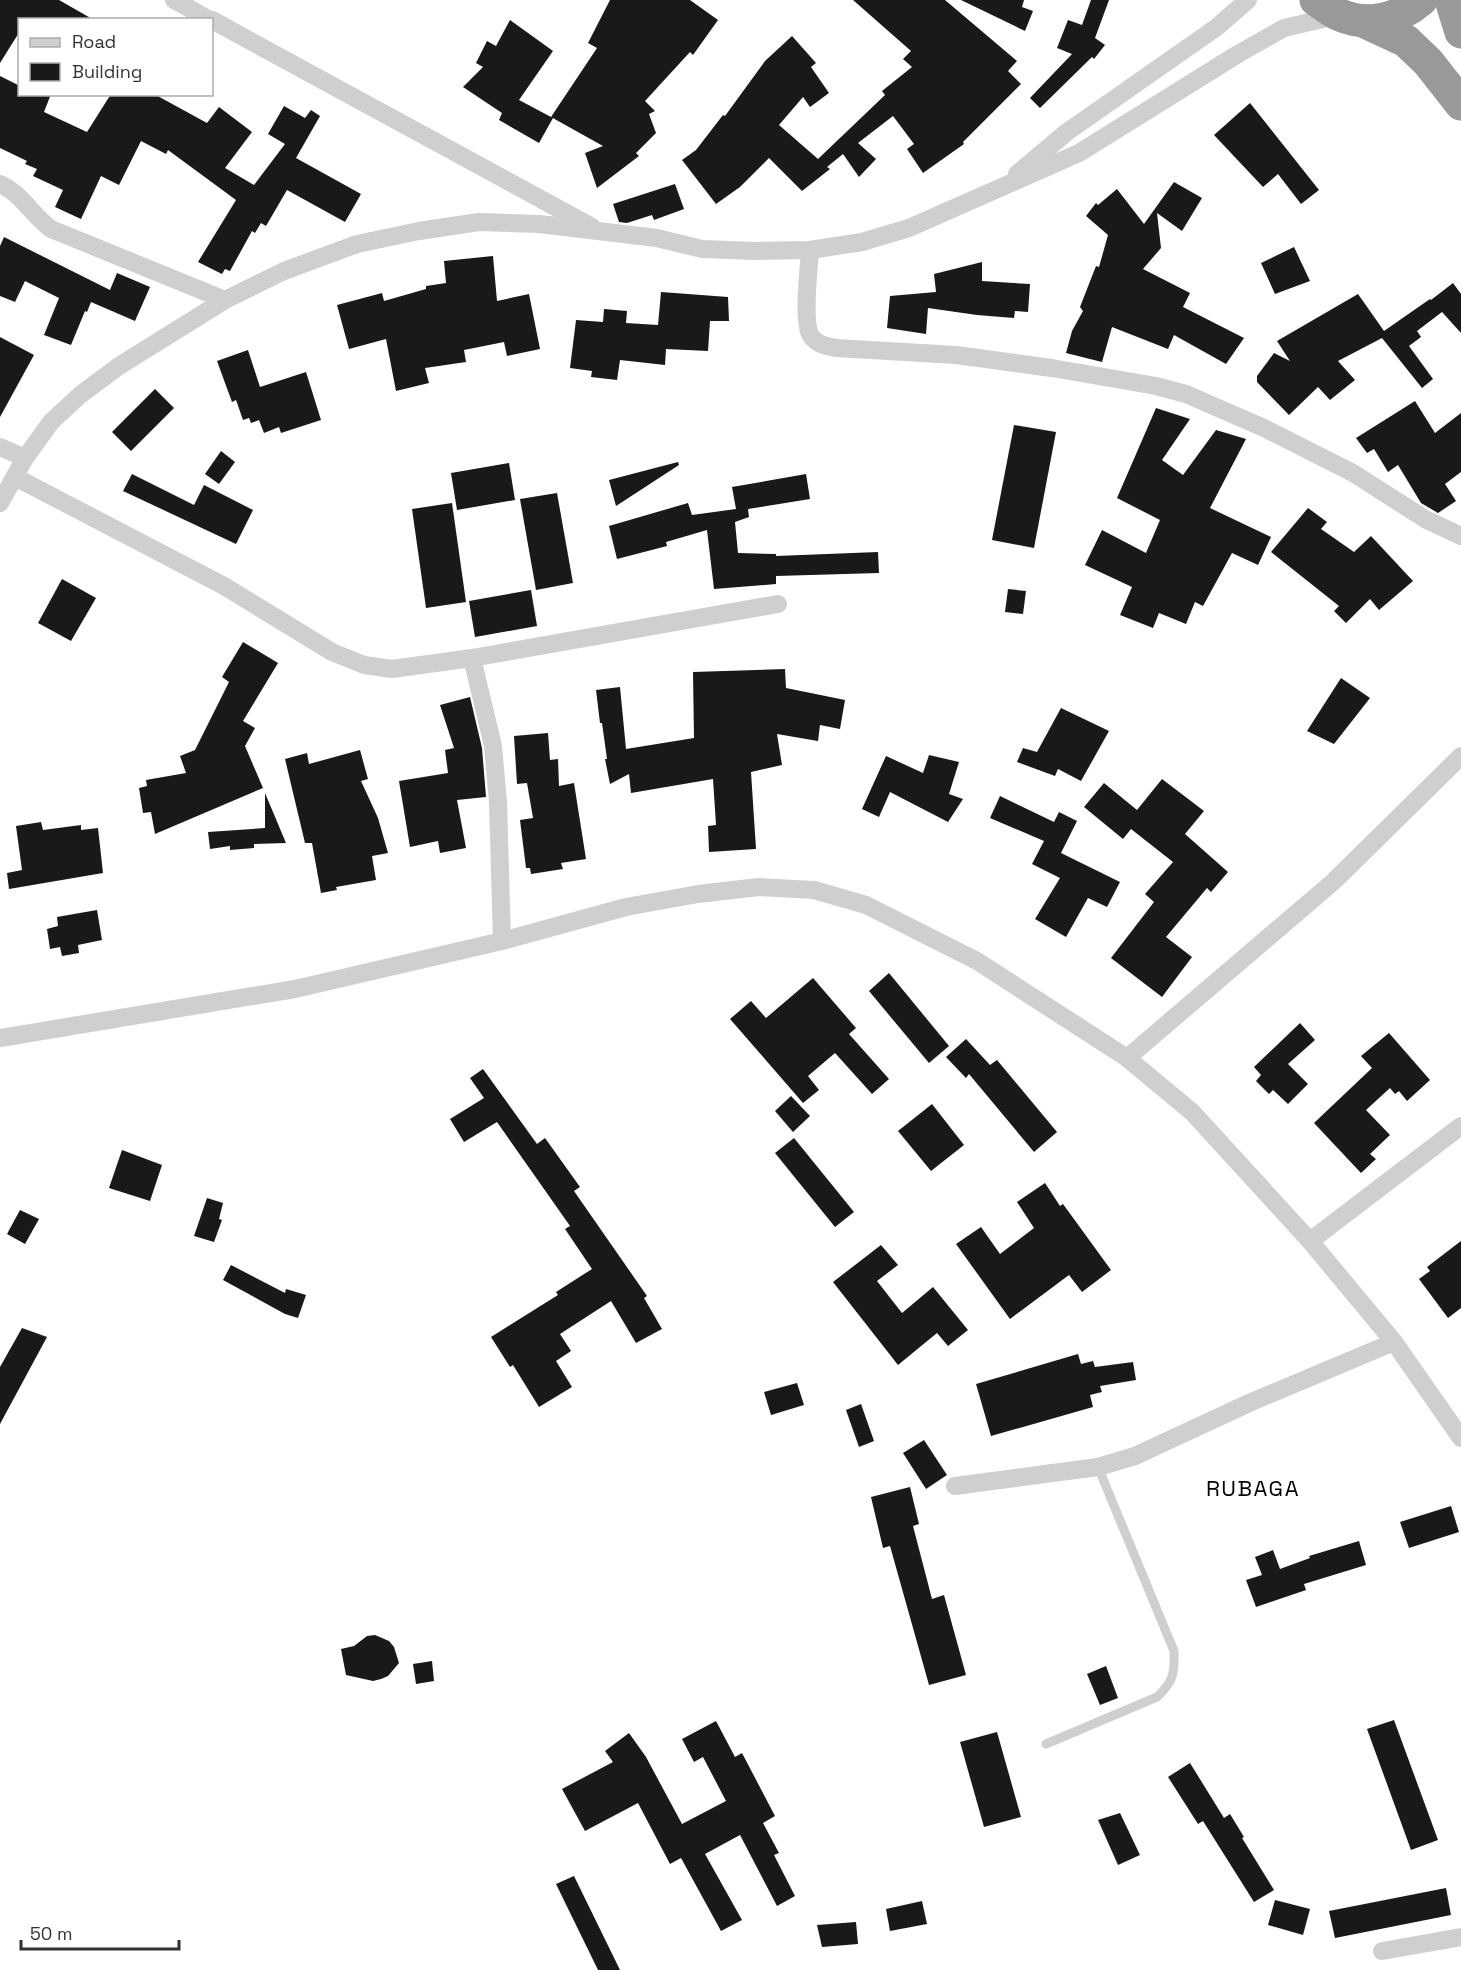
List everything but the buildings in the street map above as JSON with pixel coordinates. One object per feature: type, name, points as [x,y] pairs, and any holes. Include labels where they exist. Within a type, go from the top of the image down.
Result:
[{"type":"highway","points":[[1340,12],[1388,19],[1410,9],[1421,0]]},
{"type":"highway","points":[[1451,0],[1461,32]]},
{"type":"highway","points":[[1340,12],[1406,41],[1428,62],[1461,104]]},
{"type":"street","points":[[174,0],[207,18]]},
{"type":"street","points":[[1002,186],[1066,132],[1217,27],[1248,0]]},
{"type":"street","points":[[0,503],[25,458],[51,422],[80,395],[119,366],[225,300],[284,271],[357,244],[418,231],[479,222],[539,224],[657,238],[702,249],[810,250],[862,242],[909,228],[1079,153],[1284,28],[1340,12]]},
{"type":"street","points":[[213,21],[601,232]]},
{"type":"street","points":[[0,184],[24,201],[39,220],[51,230],[225,300]]},
{"type":"street","points":[[810,250],[806,321],[811,336],[821,345],[836,348],[956,355],[1042,366],[1156,386],[1186,394],[1264,428],[1353,473],[1425,519],[1461,536]]},
{"type":"street","points":[[0,447],[25,458]]},
{"type":"street","points":[[15,477],[224,586],[332,652],[364,665],[392,669],[471,658],[778,604]]},
{"type":"street","points":[[471,658],[493,746],[498,802],[502,941]]},
{"type":"street","points":[[1127,1058],[1333,882],[1461,756]]},
{"type":"street","points":[[0,1038],[295,989],[502,941],[626,907],[759,886],[814,890],[866,905],[977,961],[1127,1058],[1192,1112],[1310,1241],[1394,1342],[1461,1438]]},
{"type":"street","points":[[1310,1241],[1461,1126]]},
{"type":"street","points":[[955,1486],[1098,1467],[1134,1456],[1249,1403],[1394,1342]]},
{"type":"street","points":[[1382,1951],[1461,1937]]},
{"type":"lane","points":[[1046,1744],[1157,1697],[1170,1685],[1175,1668],[1174,1651],[1098,1467]]},
{"type":"district","name":"RUBAGA","points":[[1253,1488]]}]
